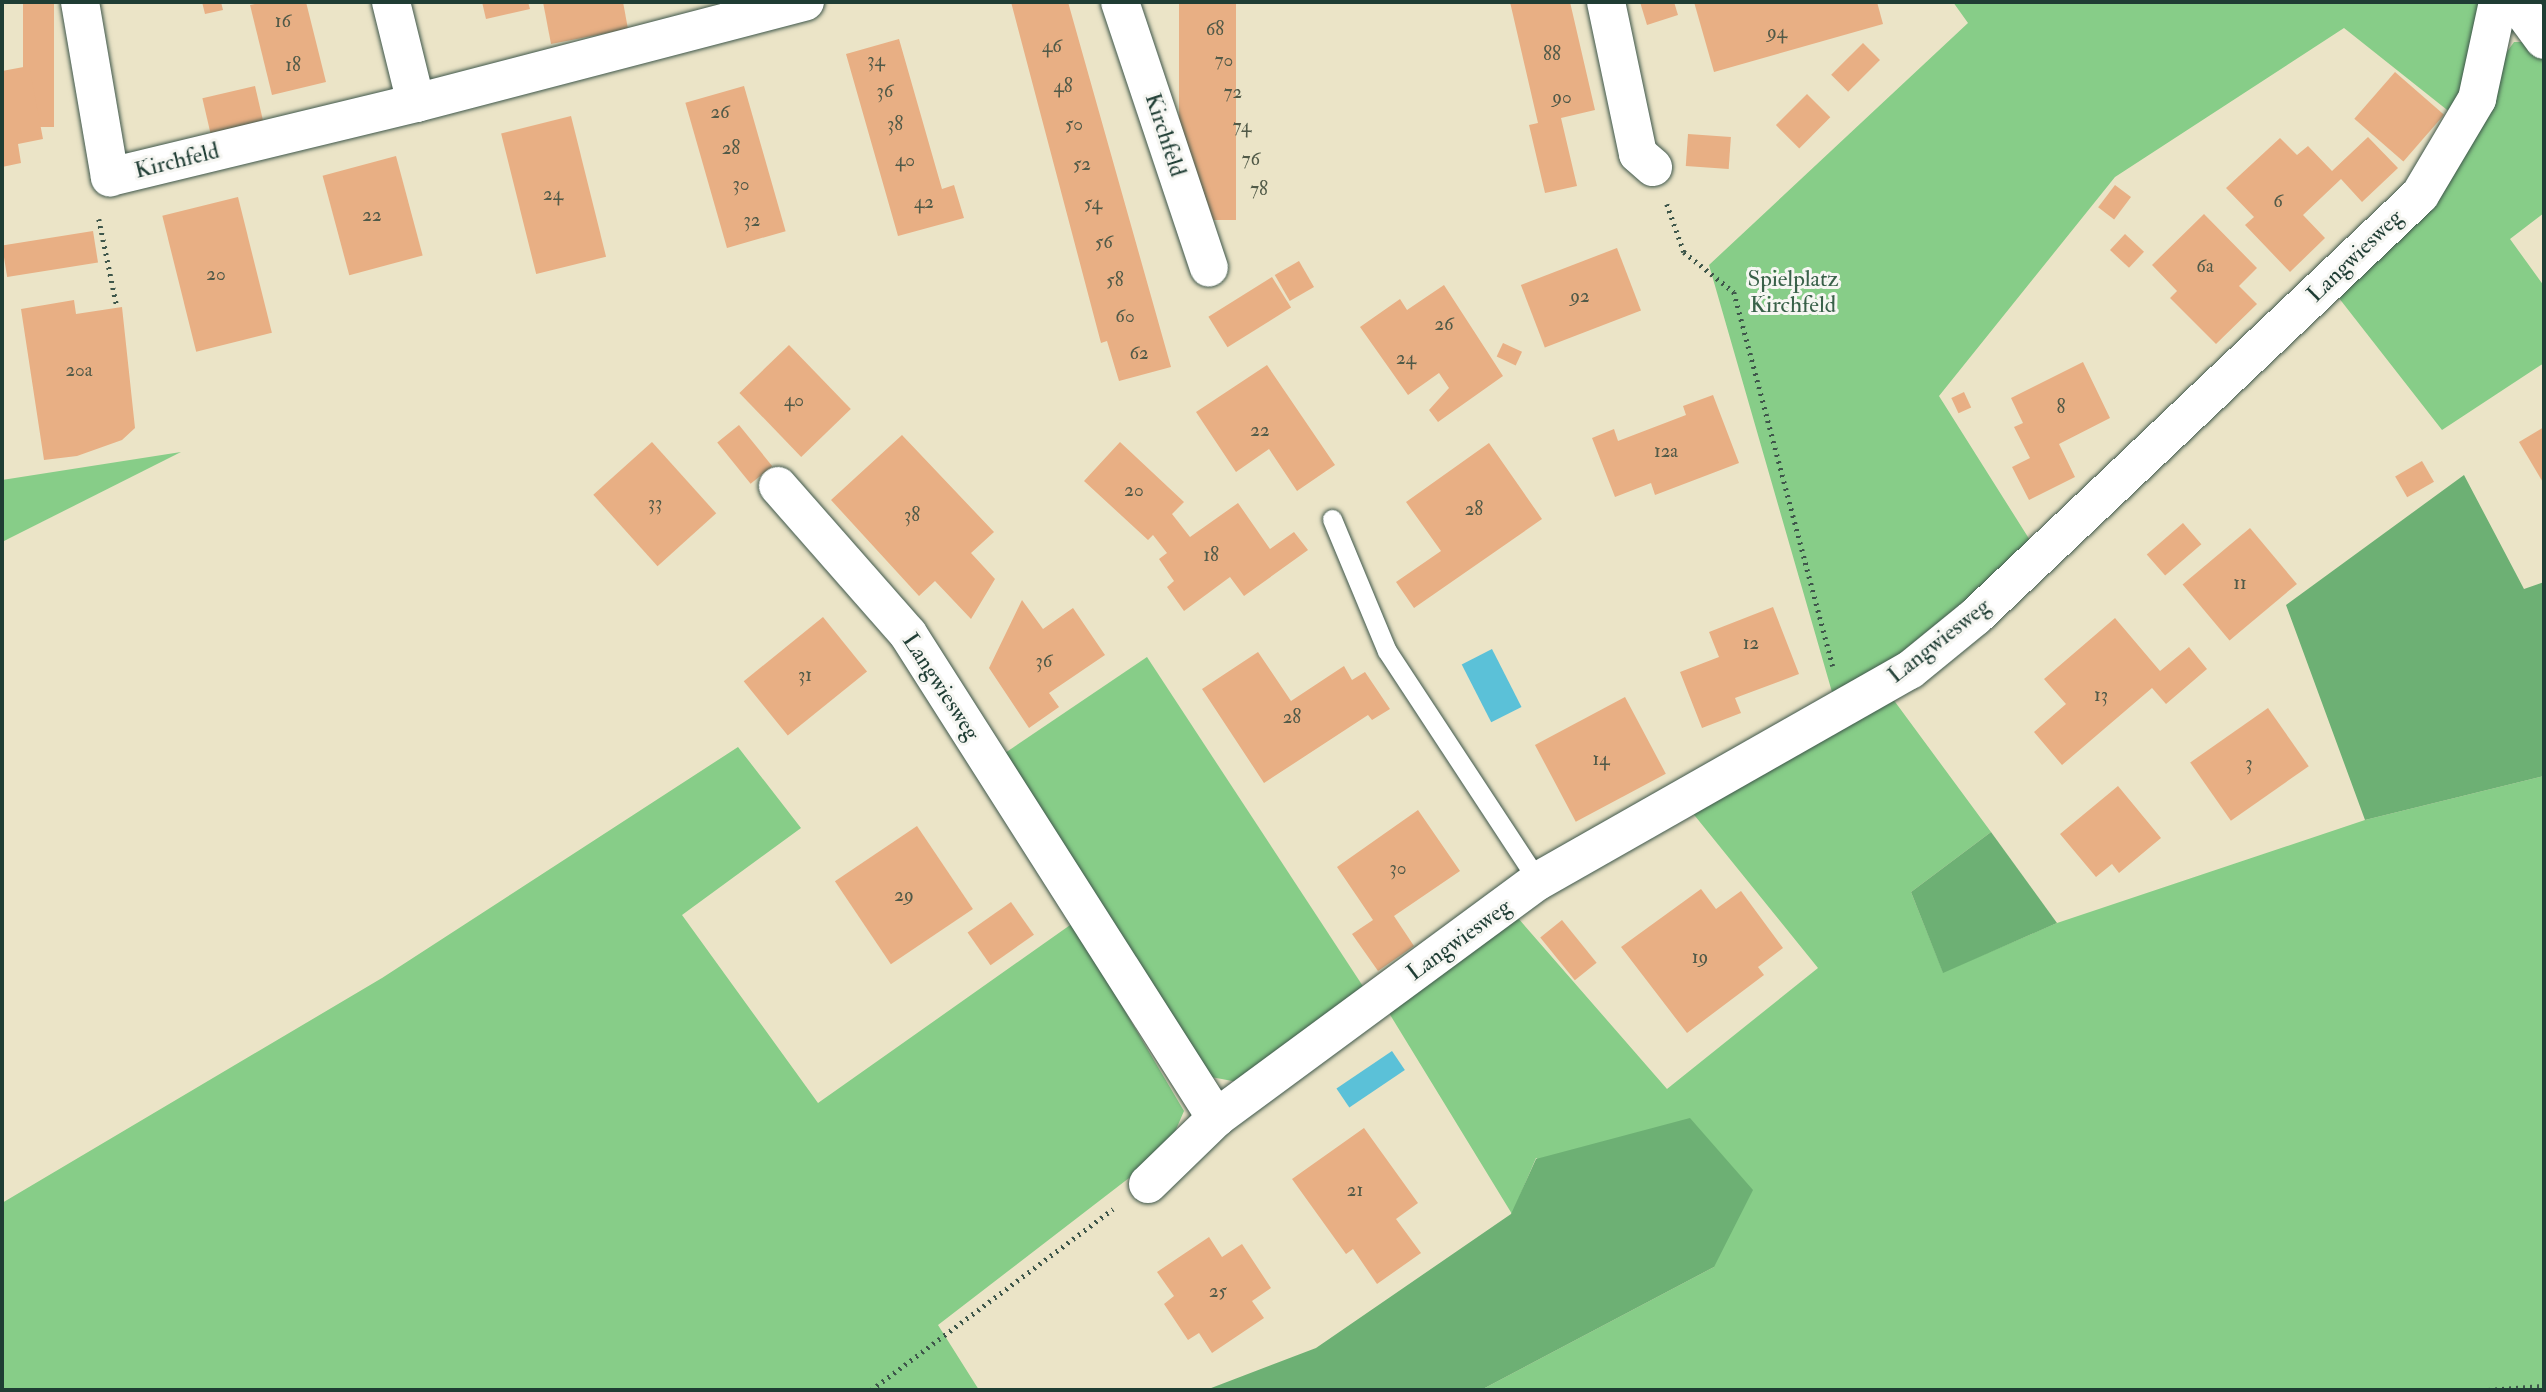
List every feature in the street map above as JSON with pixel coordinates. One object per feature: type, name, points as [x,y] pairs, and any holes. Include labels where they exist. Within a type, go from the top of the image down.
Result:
[{"type":"street","name":"Kirchfeld","points":[[80,2],[110,177],[416,103],[805,2]]},
{"type":"street","points":[[391,2],[416,103]]},
{"type":"street","name":"Kirchfeld","points":[[1120,2],[1209,268]]},
{"type":"street","points":[[1606,2],[1639,154],[1653,167]]},
{"type":"street","name":"Langwiesweg","points":[[1147,1184],[1216,1118],[1538,881],[1910,670],[1975,617],[2420,195],[2477,99],[2498,2]]},
{"type":"street","points":[[2516,2],[2544,40]]},
{"type":"street","name":"Langwiesweg","points":[[778,486],[908,634],[1216,1118]]},
{"type":"lane","points":[[1332,519],[1387,651],[1538,881]]},
{"type":"path","points":[[1653,167],[1684,252],[1734,292],[1844,708]]},
{"type":"path","points":[[98,213],[117,307]]},
{"type":"path","points":[[871,1390],[1147,1184]]},
{"type":"path","points":[[2488,1390],[2544,1386]]},
{"type":"green space","name":"Spielplatz Kirchfeld","points":[[1953,2],[2484,2],[2456,117],[2344,28],[2115,177],[1939,396],[2033,545],[1875,674],[1834,699],[1709,265],[1968,23]]},
{"type":"green space","points":[[2514,42],[2528,42],[2544,58],[2544,213],[2510,239],[2544,286],[2544,363],[2442,430],[2335,293]]},
{"type":"green space","points":[[181,452],[2,542],[2,480]]},
{"type":"green space","points":[[2464,475],[2524,589],[2544,582],[2544,776],[2365,820],[2286,605]]},
{"type":"green space","points":[[1147,657],[1370,997],[1243,1083],[1211,1077],[1005,753]]},
{"type":"green space","points":[[1890,695],[1991,832],[1911,892],[1943,972],[2057,923],[2365,820],[2544,776],[2544,1390],[1481,1390],[1714,1267],[1536,1158],[1512,1214],[1389,1013],[1518,918],[1667,1089],[1818,968],[1691,811]]},
{"type":"green space","points":[[738,747],[801,828],[682,915],[818,1103],[1073,923],[1184,1111],[1168,1148],[938,1325],[979,1390],[2,1390],[2,1203],[382,978]]},
{"type":"green space","points":[[1991,832],[2057,923],[1943,973],[1911,892]]},
{"type":"green space","points":[[1690,1118],[1753,1190],[1714,1267],[1481,1390],[1206,1390],[1316,1348],[1511,1214],[1536,1159]]},
{"type":"water","points":[[1492,649],[1522,707],[1491,722],[1462,664]]},
{"type":"water","points":[[1392,1051],[1405,1070],[1349,1108],[1336,1088]]},
{"type":"building","points":[[23,2],[54,2],[54,127],[23,127]]},
{"type":"building","points":[[202,2],[221,2],[223,10],[205,14]]},
{"type":"building","points":[[264,2],[306,2],[326,82],[272,95],[250,5]]},
{"type":"building","points":[[482,2],[528,2],[530,9],[486,19]]},
{"type":"building","points":[[543,2],[623,2],[628,29],[551,44]]},
{"type":"building","points":[[1011,2],[1068,2],[1171,367],[1119,381],[1107,341],[1101,343]]},
{"type":"building","points":[[1179,2],[1236,2],[1236,220],[1179,220]]},
{"type":"building","points":[[1510,2],[1570,2],[1595,110],[1561,118],[1577,186],[1545,193],[1529,125],[1538,123]]},
{"type":"building","points":[[1640,2],[1674,2],[1678,15],[1647,25]]},
{"type":"building","points":[[1694,2],[1877,2],[1883,24],[1714,72]]},
{"type":"building","points":[[899,39],[942,189],[954,185],[964,218],[898,236],[846,54]]},
{"type":"building","points":[[1863,43],[1880,60],[1848,92],[1831,75]]},
{"type":"building","points":[[29,66],[43,139],[18,144],[21,163],[2,167],[2,71]]},
{"type":"building","points":[[2395,72],[2444,115],[2403,161],[2354,119]]},
{"type":"building","points":[[255,86],[263,121],[210,133],[202,98]]},
{"type":"building","points":[[744,86],[786,231],[727,248],[685,103]]},
{"type":"building","points":[[1807,94],[1830,117],[1799,148],[1776,125]]},
{"type":"building","points":[[571,116],[606,257],[536,274],[501,133]]},
{"type":"building","points":[[1688,134],[1731,137],[1729,169],[1686,166]]},
{"type":"building","points":[[2368,137],[2398,168],[2362,202],[2341,179],[2303,215],[2325,238],[2290,272],[2245,225],[2254,217],[2226,188],[2280,138],[2297,155],[2308,146],[2332,171]]},
{"type":"building","points":[[396,156],[423,255],[349,275],[323,176]]},
{"type":"building","points":[[2115,185],[2131,197],[2114,219],[2098,207]]},
{"type":"building","points":[[238,197],[272,333],[196,352],[162,216]]},
{"type":"building","points":[[2204,214],[2257,268],[2239,286],[2257,304],[2216,344],[2170,298],[2177,291],[2152,265]]},
{"type":"building","points":[[93,231],[98,263],[7,277],[2,245]]},
{"type":"building","points":[[2125,234],[2144,252],[2129,268],[2110,250]]},
{"type":"building","points":[[1617,248],[1641,311],[1545,347],[1521,285]]},
{"type":"building","points":[[1299,261],[1314,287],[1290,301],[1275,275]]},
{"type":"building","points":[[1272,277],[1291,308],[1227,347],[1208,317]]},
{"type":"building","points":[[1444,285],[1503,376],[1438,422],[1429,410],[1449,388],[1439,373],[1408,395],[1360,327],[1400,299],[1407,310]]},
{"type":"building","points":[[74,300],[76,314],[122,307],[135,428],[122,440],[77,456],[44,460],[21,309]]},
{"type":"building","points":[[1503,343],[1522,352],[1516,365],[1497,357]]},
{"type":"building","points":[[789,345],[851,409],[801,457],[739,393]]},
{"type":"building","points":[[2083,362],[2110,418],[2059,444],[2075,477],[2029,500],[2012,467],[2030,458],[2014,427],[2023,423],[2011,398]]},
{"type":"building","points":[[1267,365],[1335,465],[1297,491],[1269,449],[1236,472],[1196,412]]},
{"type":"building","points":[[1964,392],[1971,407],[1958,413],[1951,398]]},
{"type":"building","points":[[1713,395],[1739,463],[1655,495],[1651,483],[1615,497],[1592,438],[1614,429],[1618,441],[1686,415],[1683,406]]},
{"type":"building","points":[[739,425],[772,466],[751,484],[717,443]]},
{"type":"building","points":[[2544,427],[2544,484],[2519,442]]},
{"type":"building","points":[[902,435],[994,532],[971,553],[995,579],[971,619],[935,581],[919,596],[831,500]]},
{"type":"building","points":[[652,442],[716,513],[658,566],[593,495]]},
{"type":"building","points":[[1120,442],[1184,502],[1172,514],[1190,537],[1238,503],[1270,549],[1294,532],[1308,550],[1244,596],[1230,577],[1184,611],[1167,587],[1174,581],[1159,559],[1167,553],[1153,535],[1148,540],[1084,481]]},
{"type":"building","points":[[1489,443],[1542,519],[1414,608],[1396,582],[1441,551],[1406,502]]},
{"type":"building","points":[[2422,461],[2434,482],[2407,497],[2395,476]]},
{"type":"building","points":[[2183,523],[2201,544],[2165,576],[2147,554]]},
{"type":"building","points":[[2250,528],[2297,584],[2230,640],[2183,585]]},
{"type":"building","points":[[1022,600],[1043,629],[1073,608],[1105,655],[1049,693],[1059,707],[1029,728],[989,668]]},
{"type":"building","points":[[1773,607],[1799,674],[1735,698],[1741,713],[1702,728],[1680,672],[1719,657],[1709,632]]},
{"type":"building","points":[[823,617],[867,671],[788,736],[744,681]]},
{"type":"building","points":[[2115,618],[2160,671],[2189,647],[2207,669],[2166,704],[2152,688],[2062,765],[2034,732],[2066,704],[2044,679]]},
{"type":"building","points":[[1258,652],[1291,701],[1344,666],[1352,680],[1365,672],[1390,709],[1372,720],[1368,715],[1264,783],[1202,689]]},
{"type":"building","points":[[1625,697],[1666,774],[1576,822],[1535,745]]},
{"type":"building","points":[[2268,708],[2309,766],[2231,821],[2190,762]]},
{"type":"building","points":[[2118,786],[2161,838],[2119,873],[2112,864],[2096,877],[2060,834]]},
{"type":"building","points":[[1418,810],[1460,871],[1394,916],[1414,946],[1378,971],[1352,934],[1373,920],[1337,867]]},
{"type":"building","points":[[917,826],[973,909],[891,964],[835,881]]},
{"type":"building","points":[[1701,889],[1716,909],[1741,891],[1783,948],[1758,967],[1764,975],[1687,1033],[1621,947]]},
{"type":"building","points":[[1011,902],[1034,935],[991,965],[968,932]]},
{"type":"building","points":[[1562,920],[1597,963],[1575,980],[1540,938]]},
{"type":"building","points":[[1364,1128],[1418,1203],[1396,1219],[1421,1253],[1377,1284],[1353,1249],[1346,1254],[1292,1179]]},
{"type":"building","points":[[1209,1237],[1222,1257],[1242,1244],[1271,1288],[1252,1301],[1264,1318],[1212,1353],[1199,1333],[1188,1340],[1164,1304],[1174,1296],[1157,1272]]}]
